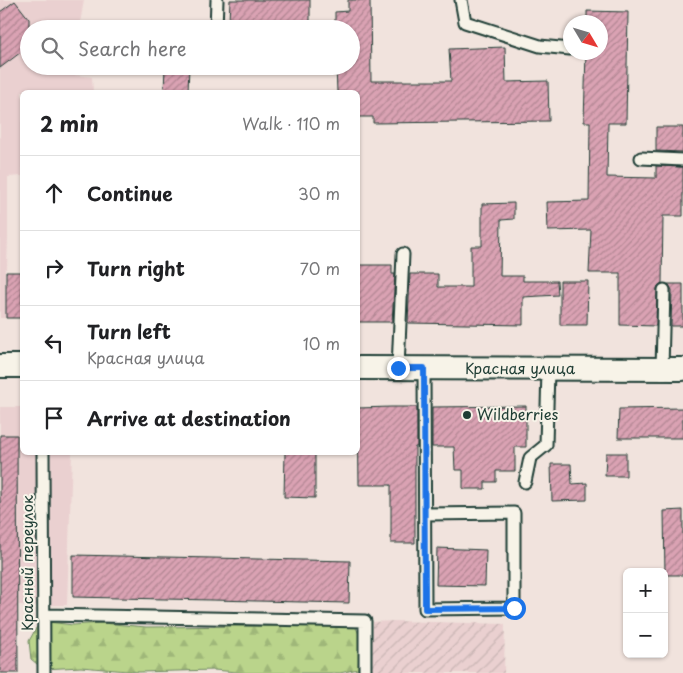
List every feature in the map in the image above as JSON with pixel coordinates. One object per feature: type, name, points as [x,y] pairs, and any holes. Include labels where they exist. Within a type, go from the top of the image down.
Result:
[{"type":"street","points":[[0,366],[20,366]]},
{"type":"street","name":"Красная улица","points":[[360,368],[673,369]]},
{"type":"lane","points":[[216,20],[217,0]]},
{"type":"lane","points":[[461,0],[465,22],[540,46],[563,48]]},
{"type":"lane","points":[[641,158],[683,160]]},
{"type":"lane","points":[[398,368],[403,254]]},
{"type":"lane","points":[[664,290],[673,369]]},
{"type":"lane","points":[[424,368],[425,609],[514,608],[514,513],[425,514]]},
{"type":"lane","points":[[525,482],[530,458],[546,445],[548,369]]},
{"type":"lane","name":"Красный переулок","points":[[43,455],[44,673]]},
{"type":"lane","points":[[44,615],[365,621],[365,673]]},
{"type":"shaded area","points":[[0,0],[84,0],[81,20],[20,20],[20,75],[92,77],[93,90],[20,90],[20,176],[8,177],[8,238],[7,268],[5,269],[6,318],[0,318]]},
{"type":"shaded area","points":[[0,407],[20,407],[20,455],[72,455],[67,605],[18,605],[18,673],[0,673]]},
{"type":"shaded area","points":[[373,622],[505,624],[504,673],[370,673]]},
{"type":"green space","points":[[352,620],[360,636],[358,669],[340,673],[247,673],[214,670],[139,672],[81,667],[43,669],[31,659],[29,641],[40,621],[73,625],[102,623],[146,627],[267,626]]},
{"type":"building","points":[[230,0],[310,0],[310,20],[229,20]]},
{"type":"building","points":[[348,0],[370,0],[371,81],[451,81],[449,49],[505,47],[506,82],[548,81],[549,121],[373,123],[373,117],[360,117],[360,90],[337,90],[336,75],[360,75],[360,20],[335,20],[335,12],[348,11]]},
{"type":"building","points":[[15,1],[29,20],[20,20],[20,53],[0,68],[0,12]]},
{"type":"building","points":[[587,11],[628,12],[626,123],[608,123],[607,177],[656,178],[656,166],[683,167],[683,216],[663,216],[662,283],[657,289],[656,326],[620,325],[620,273],[589,273],[591,230],[548,231],[547,202],[589,201],[590,122],[584,122],[586,60],[608,60],[608,15],[587,15]]},
{"type":"building","points":[[165,75],[189,75],[188,90],[164,90]]},
{"type":"building","points":[[656,127],[683,127],[683,152],[656,151]]},
{"type":"building","points":[[514,203],[514,219],[501,220],[500,276],[523,276],[523,281],[557,281],[558,295],[523,297],[523,325],[408,323],[410,274],[438,274],[438,287],[471,287],[471,246],[482,246],[482,204]]},
{"type":"building","points":[[360,265],[392,265],[392,274],[395,274],[392,322],[360,322]]},
{"type":"building","points":[[6,272],[20,272],[20,318],[6,318]]},
{"type":"building","points":[[560,281],[588,281],[587,325],[560,325]]},
{"type":"building","points":[[668,284],[683,284],[683,326],[671,326],[672,290]]},
{"type":"building","points":[[526,406],[526,447],[515,447],[515,471],[496,471],[496,482],[485,482],[485,489],[463,489],[463,470],[455,470],[454,447],[432,447],[432,407]]},
{"type":"building","points":[[417,407],[415,543],[391,543],[391,485],[359,485],[360,408]]},
{"type":"building","points":[[683,408],[683,438],[618,438],[619,409]]},
{"type":"building","points":[[0,435],[17,435],[18,673],[0,673]]},
{"type":"building","points":[[606,453],[626,453],[626,476],[605,476]]},
{"type":"building","points":[[285,455],[315,455],[315,498],[284,497]]},
{"type":"building","points":[[551,464],[571,464],[572,484],[587,483],[587,500],[552,501]]},
{"type":"building","points":[[683,510],[683,575],[668,575],[668,568],[665,568],[664,511]]},
{"type":"building","points":[[437,548],[486,550],[485,586],[436,585]]},
{"type":"building","points":[[73,555],[350,561],[349,603],[73,597]]},
{"type":"place","name":"Wildberries","points":[[467,415]]},
{"type":"route","points":[[398,368],[424,368],[425,609],[514,608]]}]
